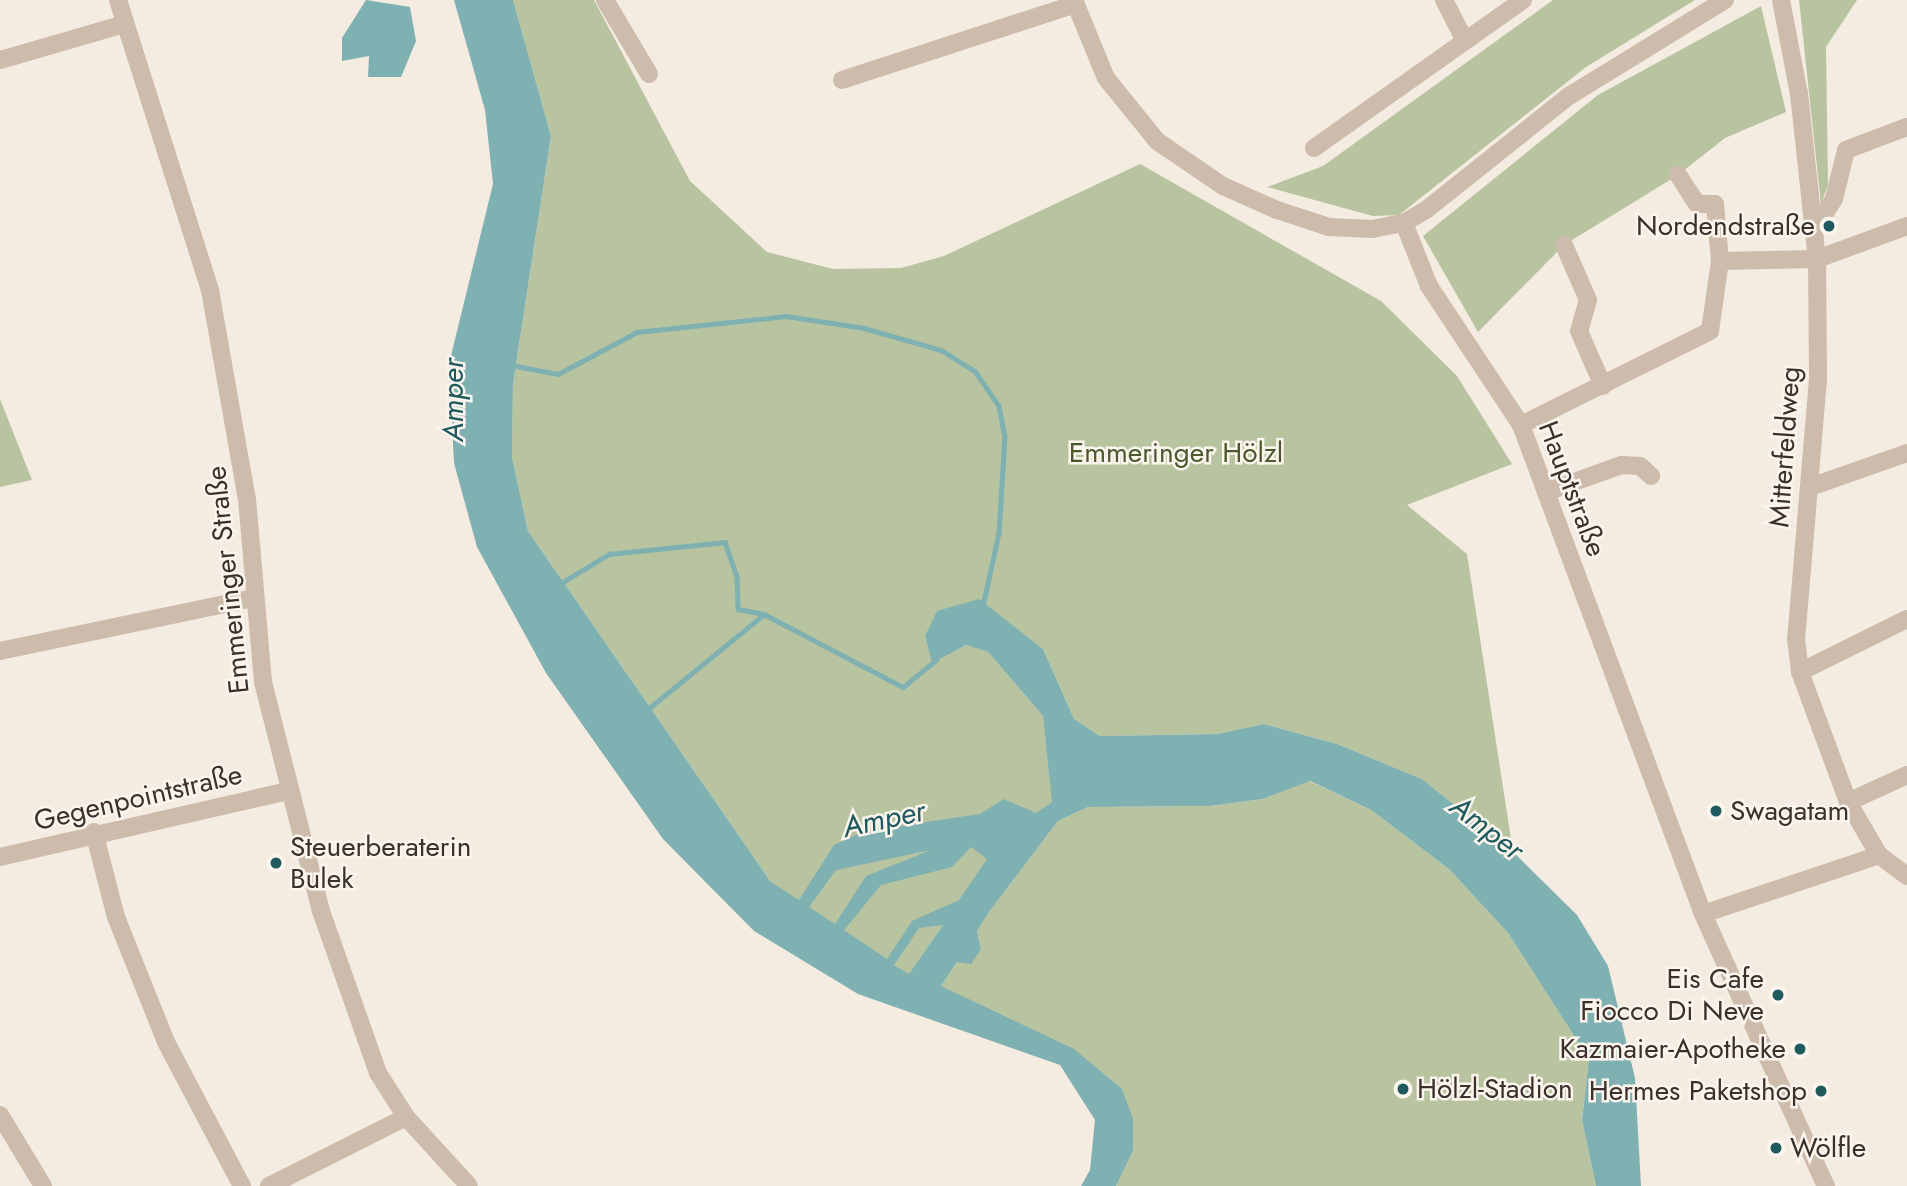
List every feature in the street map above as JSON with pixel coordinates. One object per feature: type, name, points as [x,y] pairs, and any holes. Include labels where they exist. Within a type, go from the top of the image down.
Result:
[{"type":"street","name":"Emmeringer Straße","points":[[118,0],[213,303],[247,499],[262,682],[288,791],[361,1037],[406,1116],[469,1186]]},
{"type":"street","points":[[605,0],[649,74]]},
{"type":"street","points":[[1444,0],[1463,37]]},
{"type":"street","points":[[1314,148],[1463,37],[1523,0]]},
{"type":"street","points":[[842,80],[1075,2],[1113,88],[1157,141],[1190,166],[1223,187],[1329,227],[1404,223],[1569,96],[1725,0]]},
{"type":"street","name":"Mitterfeldweg","points":[[1781,0],[1817,259],[1813,486],[1801,575],[1800,672],[1848,802],[1879,855]]},
{"type":"street","points":[[0,60],[125,24]]},
{"type":"street","points":[[1813,220],[1821,219],[1834,199],[1846,150],[1907,127]]},
{"type":"street","points":[[1521,425],[1710,331],[1720,261],[1715,204],[1697,204],[1678,175]]},
{"type":"street","name":"Hauptstraße","points":[[1404,223],[1429,286],[1521,425],[1703,914],[1826,1186]]},
{"type":"street","points":[[1720,261],[1817,259],[1907,226]]},
{"type":"street","points":[[1564,245],[1588,300],[1579,331],[1603,386]]},
{"type":"street","points":[[1813,486],[1907,453]]},
{"type":"street","points":[[1546,492],[1622,465],[1640,466],[1651,476]]},
{"type":"street","points":[[0,651],[254,598]]},
{"type":"street","points":[[1800,672],[1907,619]]},
{"type":"street","points":[[1848,802],[1907,775]]},
{"type":"street","name":"Gegenpointstraße","points":[[0,857],[94,832],[288,791]]},
{"type":"street","points":[[94,832],[116,917],[166,1042],[242,1186]]},
{"type":"street","points":[[1703,914],[1879,855],[1907,876]]},
{"type":"street","points":[[0,1115],[43,1186]]},
{"type":"street","points":[[269,1186],[406,1116]]},
{"type":"green space","name":"Emmeringer Hölzl","points":[[513,0],[594,0],[690,181],[767,252],[833,269],[901,268],[944,256],[1140,164],[1381,301],[1457,376],[1512,464],[1407,505],[1467,554],[1513,852],[1422,779],[1337,744],[1264,724],[1217,734],[1100,736],[1074,719],[1043,649],[999,616],[925,636],[932,662],[966,645],[988,652],[1043,716],[1053,802],[1003,836],[909,975],[771,882],[528,531],[512,457],[513,384],[551,136]]},
{"type":"green space","points":[[1553,0],[1695,0],[1586,67],[1399,215],[1373,216],[1267,187],[1323,166]]},
{"type":"green space","points":[[1799,0],[1857,0],[1826,47],[1828,185],[1821,204]]},
{"type":"green space","points":[[1761,6],[1786,112],[1725,138],[1678,175],[1564,245],[1478,332],[1423,236],[1598,95]]},
{"type":"green space","points":[[0,399],[32,480],[0,487]]},
{"type":"green space","points":[[1309,781],[1371,810],[1449,869],[1508,933],[1589,1059],[1582,1120],[1596,1186],[1116,1186],[1133,1151],[1121,1089],[941,986],[957,962],[981,949],[977,931],[1058,821],[1088,807],[1210,806],[1263,799]]},
{"type":"water","points":[[366,0],[410,7],[416,41],[401,77],[368,77],[369,56],[342,61],[342,38]]},
{"type":"water","points":[[454,0],[513,0],[551,136],[513,384],[512,457],[528,531],[771,882],[799,900],[834,845],[865,831],[980,814],[1004,799],[1036,813],[1052,802],[1043,716],[988,652],[966,645],[932,663],[925,636],[937,611],[979,599],[1043,649],[1074,719],[1100,736],[1217,734],[1264,724],[1337,744],[1422,779],[1513,852],[1577,915],[1608,966],[1635,1078],[1641,1186],[1596,1186],[1582,1120],[1589,1059],[1508,933],[1449,869],[1371,810],[1310,781],[1263,799],[1210,806],[1088,807],[1058,821],[977,931],[981,949],[971,964],[957,962],[941,986],[1074,1049],[1122,1089],[1133,1119],[1133,1151],[1116,1186],[1081,1186],[1090,1170],[1095,1120],[1060,1065],[858,994],[754,931],[663,839],[546,673],[477,547],[454,463],[449,364],[493,184],[485,110]],"holes":[[[971,847],[987,859],[959,900],[912,921],[887,959],[844,930],[881,885],[952,867]],[[931,850],[866,876],[835,924],[809,907],[836,870]],[[943,925],[909,974],[894,965],[919,928]]]},
{"type":"waterway","points":[[516,366],[558,374],[637,332],[786,316],[864,328],[941,350],[975,371],[999,406],[1005,436],[999,533],[983,607]]},
{"type":"waterway","points":[[558,585],[609,554],[725,542],[737,576],[738,609],[764,614],[903,687],[936,660]]},
{"type":"waterway","name":"Amper","points":[[643,713],[763,615]]},
{"type":"place","name":"Nordendstraße","points":[[1829,226]]},
{"type":"place","name":"Swagatam","points":[[1716,811]]},
{"type":"place","name":"Steuerberaterin Bulek","points":[[276,863]]},
{"type":"place","name":"Eis Cafe Fiocco Di Neve","points":[[1778,995]]},
{"type":"place","name":"Kazmaier-Apotheke","points":[[1800,1049]]},
{"type":"place","name":"Hölzl-Stadion","points":[[1403,1089]]},
{"type":"place","name":"Hermes Paketshop","points":[[1821,1091]]},
{"type":"place","name":"Wölfle","points":[[1776,1148]]}]
